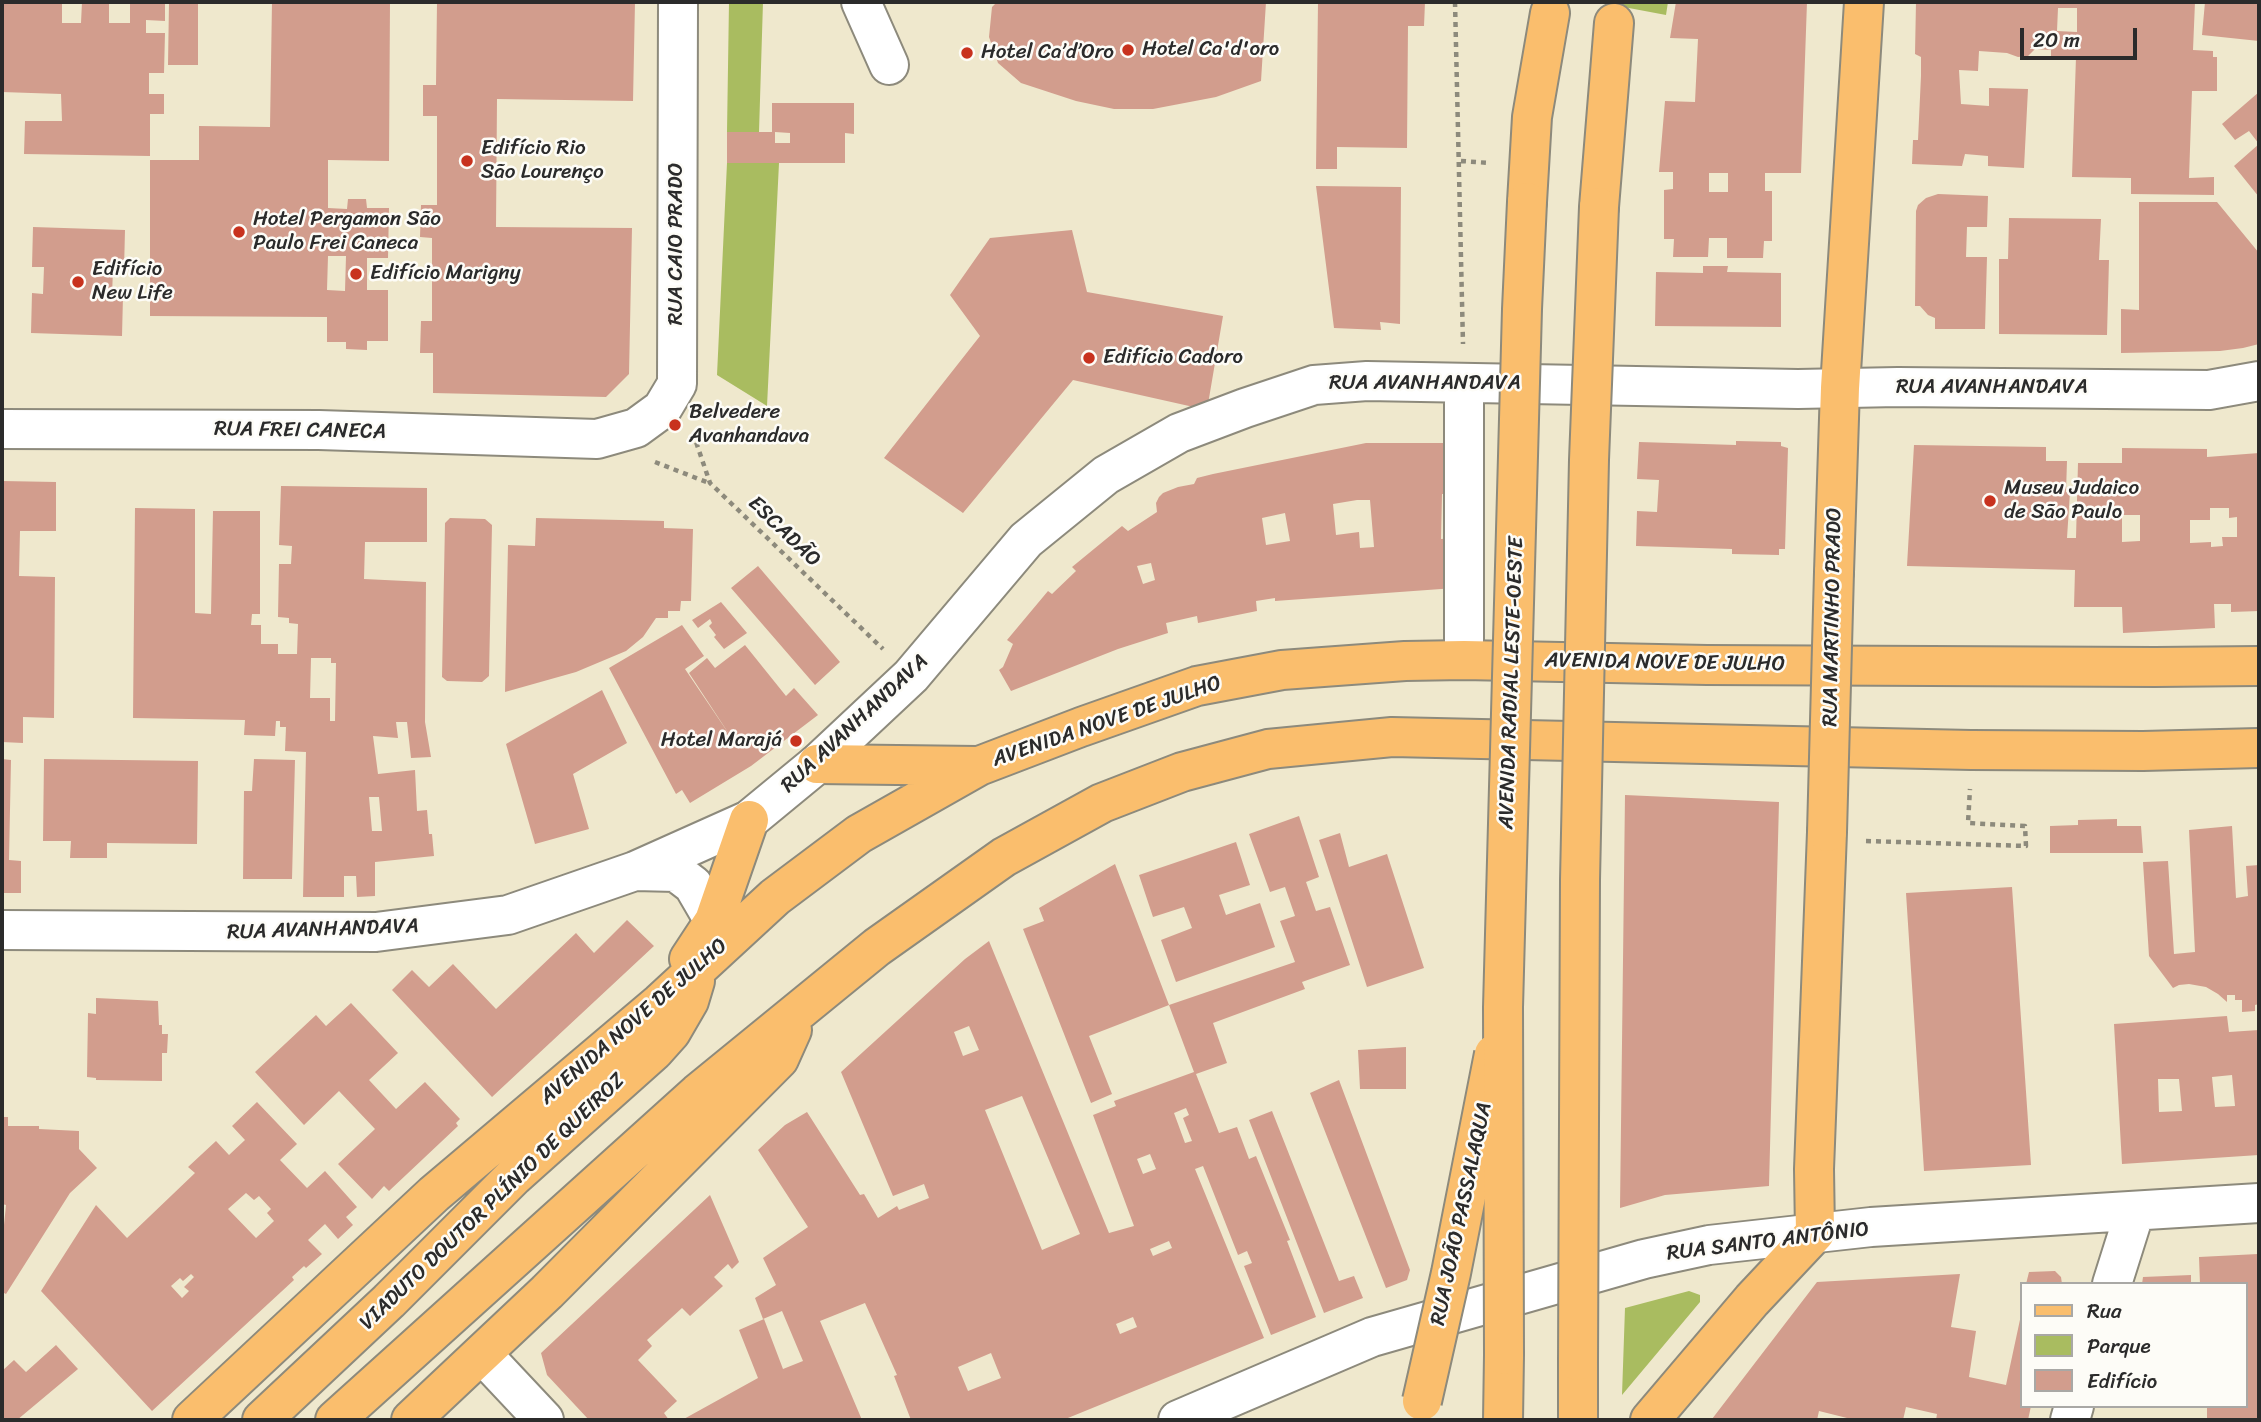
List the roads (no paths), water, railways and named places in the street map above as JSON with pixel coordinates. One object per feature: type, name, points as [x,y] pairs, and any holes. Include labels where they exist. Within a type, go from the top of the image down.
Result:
[{"type":"main road","name":"RUA MARTINHO PRADO","points":[[1815,1233],[1814,1169],[1840,388],[1864,2]]},
{"type":"main road","name":"AVENIDA RADIAL LESTE-OESTE","points":[[1503,1420],[1503,1007],[1522,309],[1532,117],[1550,13]]},
{"type":"main road","points":[[1578,1420],[1580,880],[1589,460],[1599,207],[1614,23]]},
{"type":"main road","name":"AVENIDA NOVE DE JULHO","points":[[192,1420],[434,1194],[660,1003],[775,897],[859,834],[979,766],[1082,727],[1197,686],[1282,670],[1405,660],[1707,665],[2259,666]]},
{"type":"main road","points":[[335,1420],[698,1093],[877,947],[1004,857],[1102,803],[1182,772],[1268,749],[1405,737],[1971,750],[2143,751],[2259,748]]},
{"type":"main road","points":[[817,764],[979,766]]},
{"type":"main road","points":[[660,1003],[714,921],[749,820]]},
{"type":"main road","name":"VIADUTO DOUTOR PLÍNIO DE QUEIROZ","points":[[262,1420],[389,1301],[514,1176],[654,1051],[671,1032],[689,1001],[700,966]]},
{"type":"main road","points":[[411,1420],[547,1292],[779,1059],[803,1007]]},
{"type":"main road","name":"RUA JOÃO PASSALAQUA","points":[[1417,1420],[1451,1273],[1503,1007]]},
{"type":"main road","points":[[1650,1420],[1752,1300],[1815,1233]]},
{"type":"street","name":"RUA CAIO PRADO","points":[[597,439],[636,428],[662,409],[677,384],[678,2]]},
{"type":"street","points":[[861,2],[889,65]]},
{"type":"street","name":"RUA AVANHANDAVA","points":[[2,930],[376,932],[508,915],[635,871],[749,820],[817,764],[911,676],[1026,540],[1106,475],[1179,433],[1314,385],[1367,381],[2209,390],[2259,381]]},
{"type":"street","points":[[1464,384],[1464,660]]},
{"type":"street","name":"RUA FREI CANECA","points":[[2,429],[319,430],[597,439]]},
{"type":"street","name":"RUA AVANHANDAVA","points":[[635,871],[676,873],[693,885],[714,921]]},
{"type":"street","name":"RUA SANTO ANTÔNIO","points":[[1178,1420],[1373,1337],[1644,1259],[1709,1245],[1815,1233],[2259,1203]]},
{"type":"street","points":[[2113,1282],[2135,1211]]},
{"type":"street","points":[[482,1354],[544,1420]]},
{"type":"place","name":"Hotel Ca'd'oro","points":[[1128,50]]},
{"type":"place","name":"Hotel Ca’d’Oro","points":[[967,53]]},
{"type":"place","name":"Edifício Rio São Lourenço","points":[[467,161]]},
{"type":"place","name":"Hotel Pergamon São Paulo Frei Caneca","points":[[239,232]]},
{"type":"place","name":"Edifício Marigny","points":[[356,274]]},
{"type":"place","name":"Edifício New Life","points":[[78,282]]},
{"type":"place","name":"Edifício Cadoro","points":[[1089,358]]},
{"type":"place","name":"Belvedere Avanhandava","points":[[675,425]]},
{"type":"place","name":"Museu Judaico de São Paulo","points":[[1990,501]]},
{"type":"place","name":"Hotel Marajá","points":[[796,741]]}]
